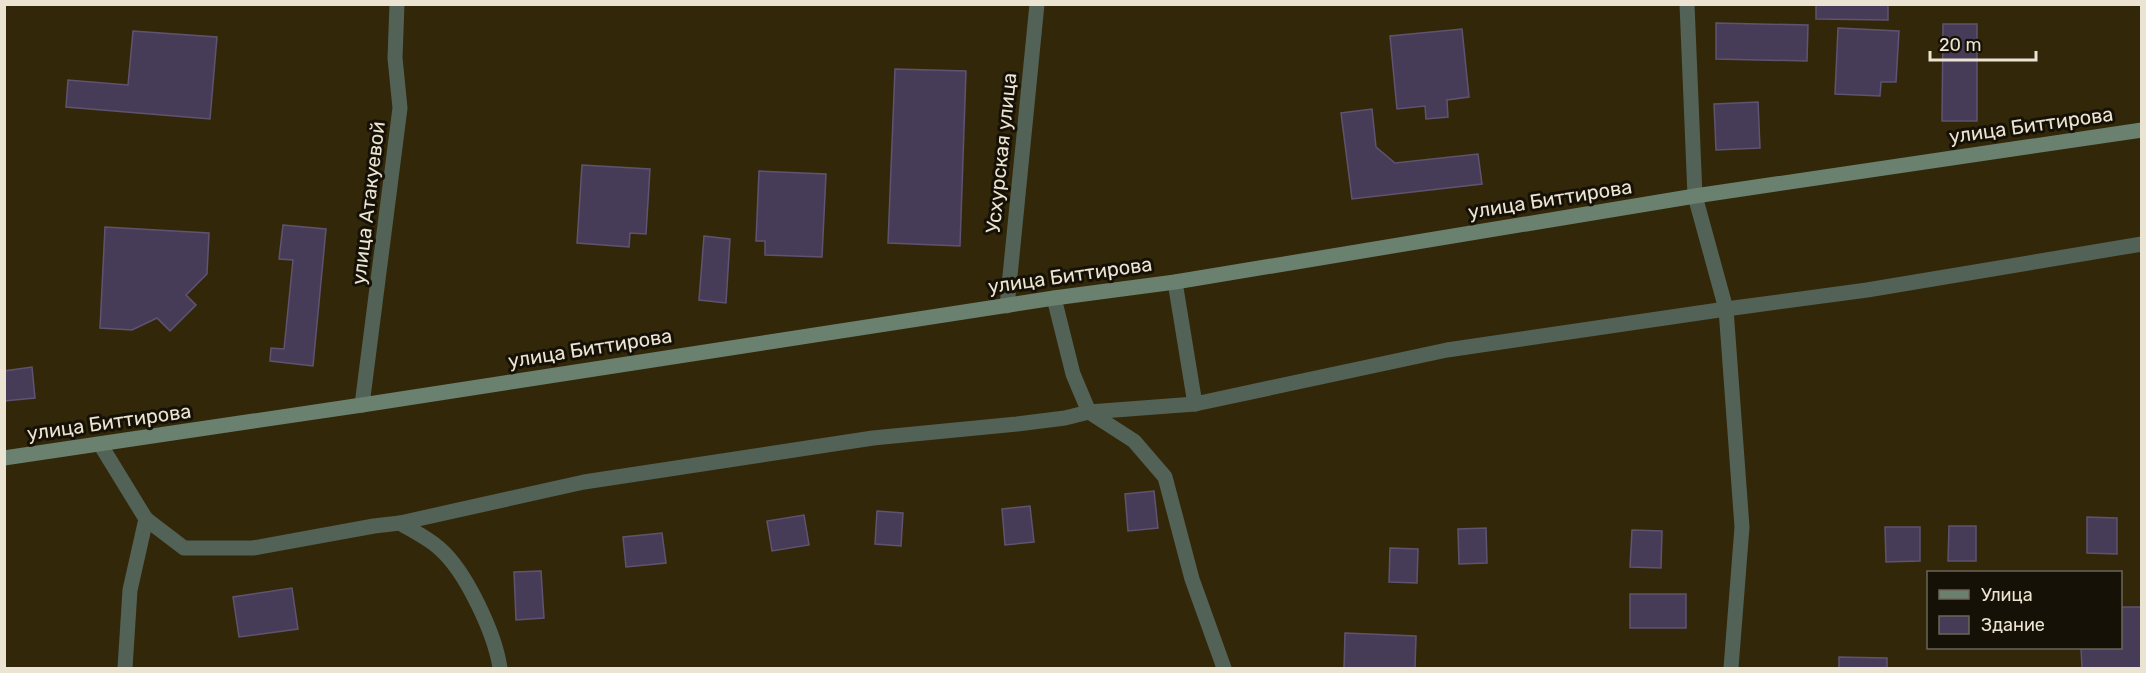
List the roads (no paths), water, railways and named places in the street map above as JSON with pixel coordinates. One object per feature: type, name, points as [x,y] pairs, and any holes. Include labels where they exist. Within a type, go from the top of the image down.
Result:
[{"type":"street","name":"улица Атакуевой","points":[[362,405],[400,108],[396,58],[397,4]]},
{"type":"street","name":"Усхурская улица","points":[[1007,306],[1037,4]]},
{"type":"street","points":[[1687,4],[1695,196],[1726,309],[1742,526],[1731,669]]},
{"type":"street","name":"улица Биттирова","points":[[4,458],[1054,298],[1175,282],[1695,196],[2142,130]]},
{"type":"street","points":[[100,444],[146,519],[184,548],[253,548],[400,523],[584,482],[873,438],[1036,422],[1089,412],[1195,404],[1446,350],[1867,290],[2142,244]]},
{"type":"street","points":[[1175,282],[1195,404]]},
{"type":"street","points":[[1054,298],[1073,374],[1089,412],[1134,441],[1165,477],[1192,579],[1224,669]]},
{"type":"street","points":[[125,669],[130,590],[146,519]]},
{"type":"street","points":[[400,523],[441,549],[458,570],[474,596],[500,669]]}]
